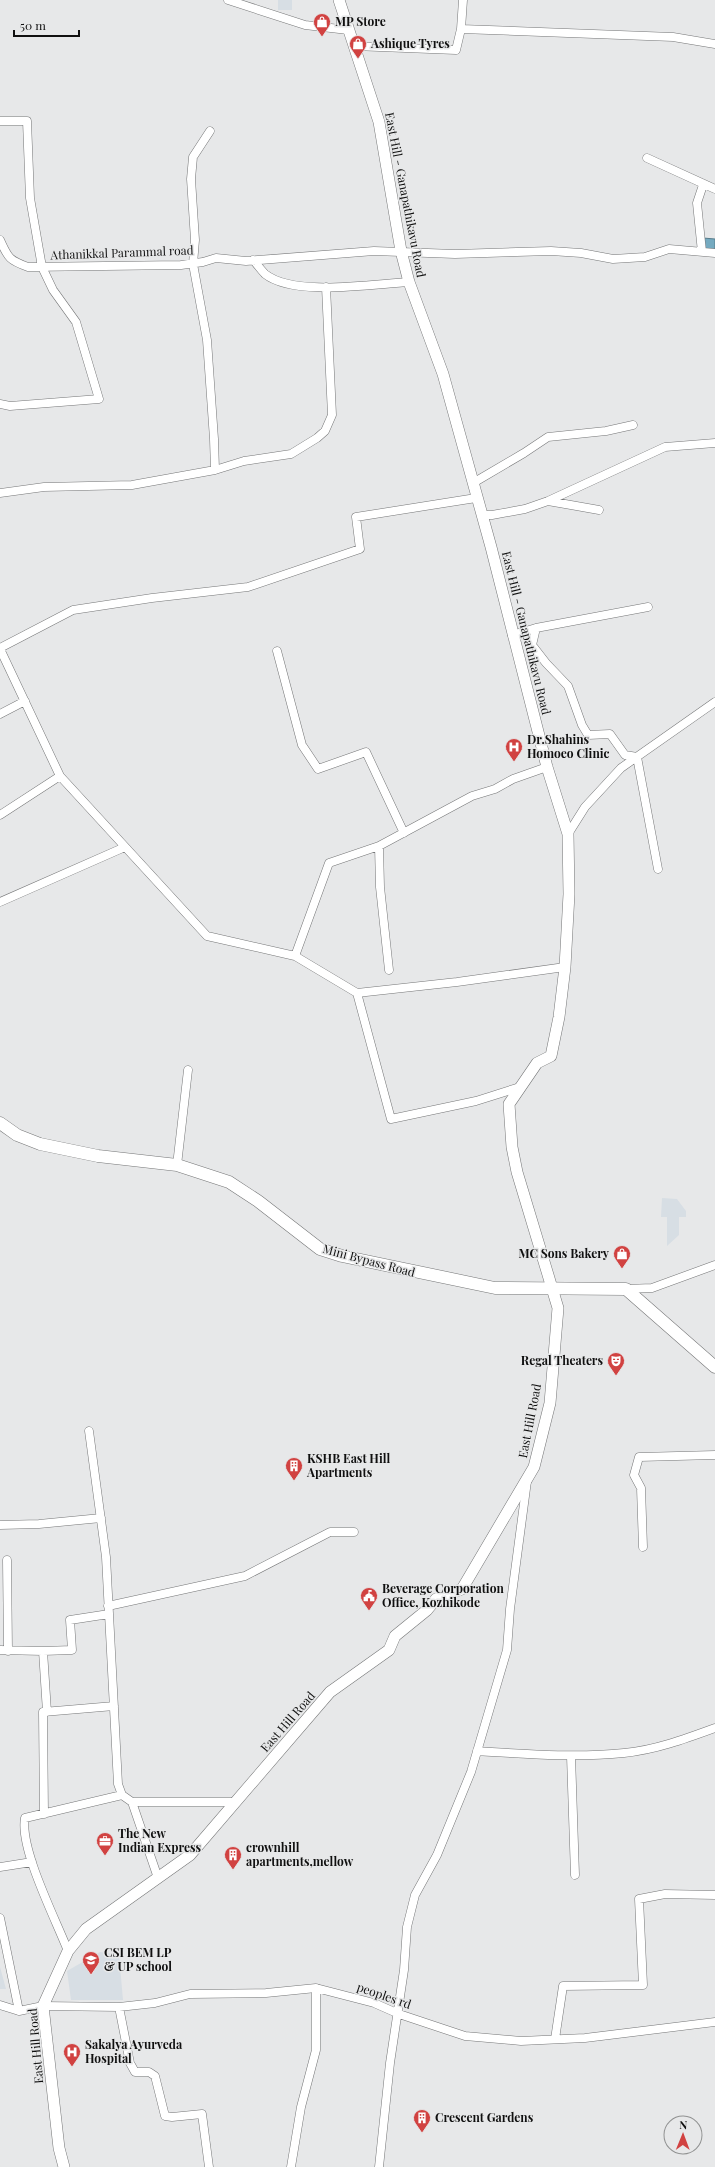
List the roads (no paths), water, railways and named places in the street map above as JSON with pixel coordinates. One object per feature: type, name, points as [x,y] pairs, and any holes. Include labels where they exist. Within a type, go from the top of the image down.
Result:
[{"type":"main road","name":"East Hill - Ganapathikavu Road","points":[[339,0],[379,122],[401,251],[409,282],[443,374],[476,498],[482,515],[547,767],[568,834],[569,894],[565,967],[559,1017],[551,1056],[537,1063],[509,1104],[512,1147],[516,1172],[553,1290]]},
{"type":"main road","name":"Mini Bypass Road","points":[[0,1122],[17,1135],[40,1144],[98,1156],[177,1165],[229,1182],[258,1201],[320,1249],[342,1256],[495,1288],[553,1290],[626,1288]]},
{"type":"main road","points":[[626,1288],[715,1367]]},
{"type":"main road","name":"East Hill Road","points":[[64,2167],[59,2148],[43,2006],[68,1950],[86,1929],[190,1855],[330,1692],[389,1650],[395,1636],[427,1610],[436,1599],[462,1589],[534,1467],[550,1403],[558,1308],[553,1290]]},
{"type":"street","points":[[228,0],[305,25],[348,30]]},
{"type":"street","points":[[354,46],[456,50],[461,29],[463,0]]},
{"type":"street","points":[[461,29],[673,37],[715,44]]},
{"type":"street","points":[[0,121],[27,121],[30,198],[42,267],[53,290],[76,322],[99,399],[10,406],[0,404]]},
{"type":"street","points":[[210,131],[193,157],[191,179],[195,240],[193,264],[207,340],[214,439],[214,470]]},
{"type":"street","points":[[647,158],[703,185],[715,189]]},
{"type":"street","points":[[702,252],[697,203],[703,185]]},
{"type":"street","name":"Athanikkal Parammal road","points":[[0,240],[12,261],[28,267],[193,264],[216,258],[253,260],[282,257],[323,256],[348,252],[401,251],[454,254],[552,251],[581,253],[612,259],[645,256],[669,249],[715,253]]},
{"type":"street","points":[[253,260],[265,274],[279,281],[301,286],[326,287],[409,282]]},
{"type":"street","points":[[0,493],[44,487],[132,485],[214,470],[244,461],[291,454],[317,438],[325,431],[332,415],[326,287]]},
{"type":"street","points":[[473,483],[548,437],[606,431],[633,425]]},
{"type":"street","points":[[482,515],[492,515],[525,509],[548,501],[665,447],[715,443]]},
{"type":"street","points":[[476,498],[356,517],[360,549],[248,587],[152,598],[73,610],[0,649],[60,776],[207,936],[295,956],[357,993],[456,982],[565,967]]},
{"type":"street","points":[[548,501],[599,510]]},
{"type":"street","points":[[512,635],[536,628],[648,607]]},
{"type":"street","points":[[536,628],[532,645],[546,663],[568,686],[582,725],[588,735],[610,734],[625,755],[637,757]]},
{"type":"street","points":[[276,651],[302,745],[318,769],[366,752],[404,833]]},
{"type":"street","points":[[0,714],[25,701]]},
{"type":"street","points":[[568,834],[585,807],[599,790],[621,768],[715,702]]},
{"type":"street","points":[[637,757],[658,869]]},
{"type":"street","points":[[295,956],[329,863],[380,846],[472,796],[495,789],[512,779],[547,767]]},
{"type":"street","points":[[0,815],[60,776]]},
{"type":"street","points":[[380,846],[380,887],[389,970]]},
{"type":"street","points":[[0,902],[125,847]]},
{"type":"street","points":[[357,993],[391,1119],[476,1101],[520,1087]]},
{"type":"street","points":[[177,1165],[188,1070]]},
{"type":"street","points":[[626,1288],[652,1288],[715,1265]]},
{"type":"street","points":[[89,1431],[106,1557],[118,1784],[122,1796],[132,1802],[236,1802]]},
{"type":"street","points":[[644,1547],[641,1488],[634,1475],[639,1457],[715,1455]]},
{"type":"street","points":[[378,2167],[408,1927],[415,1895],[437,1855],[471,1772],[507,1650],[512,1587],[528,1478]]},
{"type":"street","points":[[0,1525],[20,1525],[101,1518]]},
{"type":"street","points":[[7,1560],[4,1650],[43,1652],[72,1650],[70,1620],[245,1576],[330,1532],[354,1532]]},
{"type":"street","points":[[43,1652],[47,1712]]},
{"type":"street","points":[[44,1814],[43,1712],[114,1706]]},
{"type":"street","points":[[477,1751],[571,1756],[625,1753],[671,1744],[715,1728]]},
{"type":"street","points":[[571,1756],[575,1875]]},
{"type":"street","points":[[68,1950],[32,1862],[23,1828],[25,1818],[122,1796]]},
{"type":"street","points":[[132,1802],[158,1878]]},
{"type":"street","points":[[0,1867],[32,1862]]},
{"type":"street","points":[[555,2039],[563,1986],[643,1985],[639,1899],[665,1894],[715,1895]]},
{"type":"street","points":[[0,1918],[19,2011],[0,2005]]},
{"type":"street","points":[[291,2167],[301,2107],[316,2050],[316,1988]]},
{"type":"street","name":"peoples rd","points":[[19,2011],[43,2006],[118,2007],[155,2003],[190,1994],[266,1993],[316,1988],[374,2003],[398,2014],[465,2036],[520,2041],[585,2038],[715,2022]]},
{"type":"street","points":[[118,2007],[130,2063],[135,2072],[149,2072],[155,2076],[165,2116],[172,2117],[202,2114],[208,2167]]},
{"type":"water","points":[[703,238],[715,239],[715,251],[704,251]]},
{"type":"place","name":"MP Store","points":[[322,37]]},
{"type":"place","name":"Ashique Tyres","points":[[358,59]]},
{"type":"place","name":"Dr.Shahins Homoeo Clinic","points":[[514,762]]},
{"type":"place","name":"MC Sons Bakery","points":[[622,1269]]},
{"type":"place","name":"Regal Theaters","points":[[616,1376]]},
{"type":"place","name":"KSHB East Hill Apartments","points":[[294,1481]]},
{"type":"place","name":"Beverage Corporation Office, Kozhikode","points":[[369,1611]]},
{"type":"place","name":"The New Indian Express","points":[[105,1856]]},
{"type":"place","name":"crownhill apartments,mellow","points":[[233,1870]]},
{"type":"place","name":"CSI BEM LP & UP school","points":[[91,1975]]},
{"type":"place","name":"Sakalya Ayurveda Hospital","points":[[72,2067]]},
{"type":"place","name":"Crescent Gardens","points":[[422,2133]]}]
